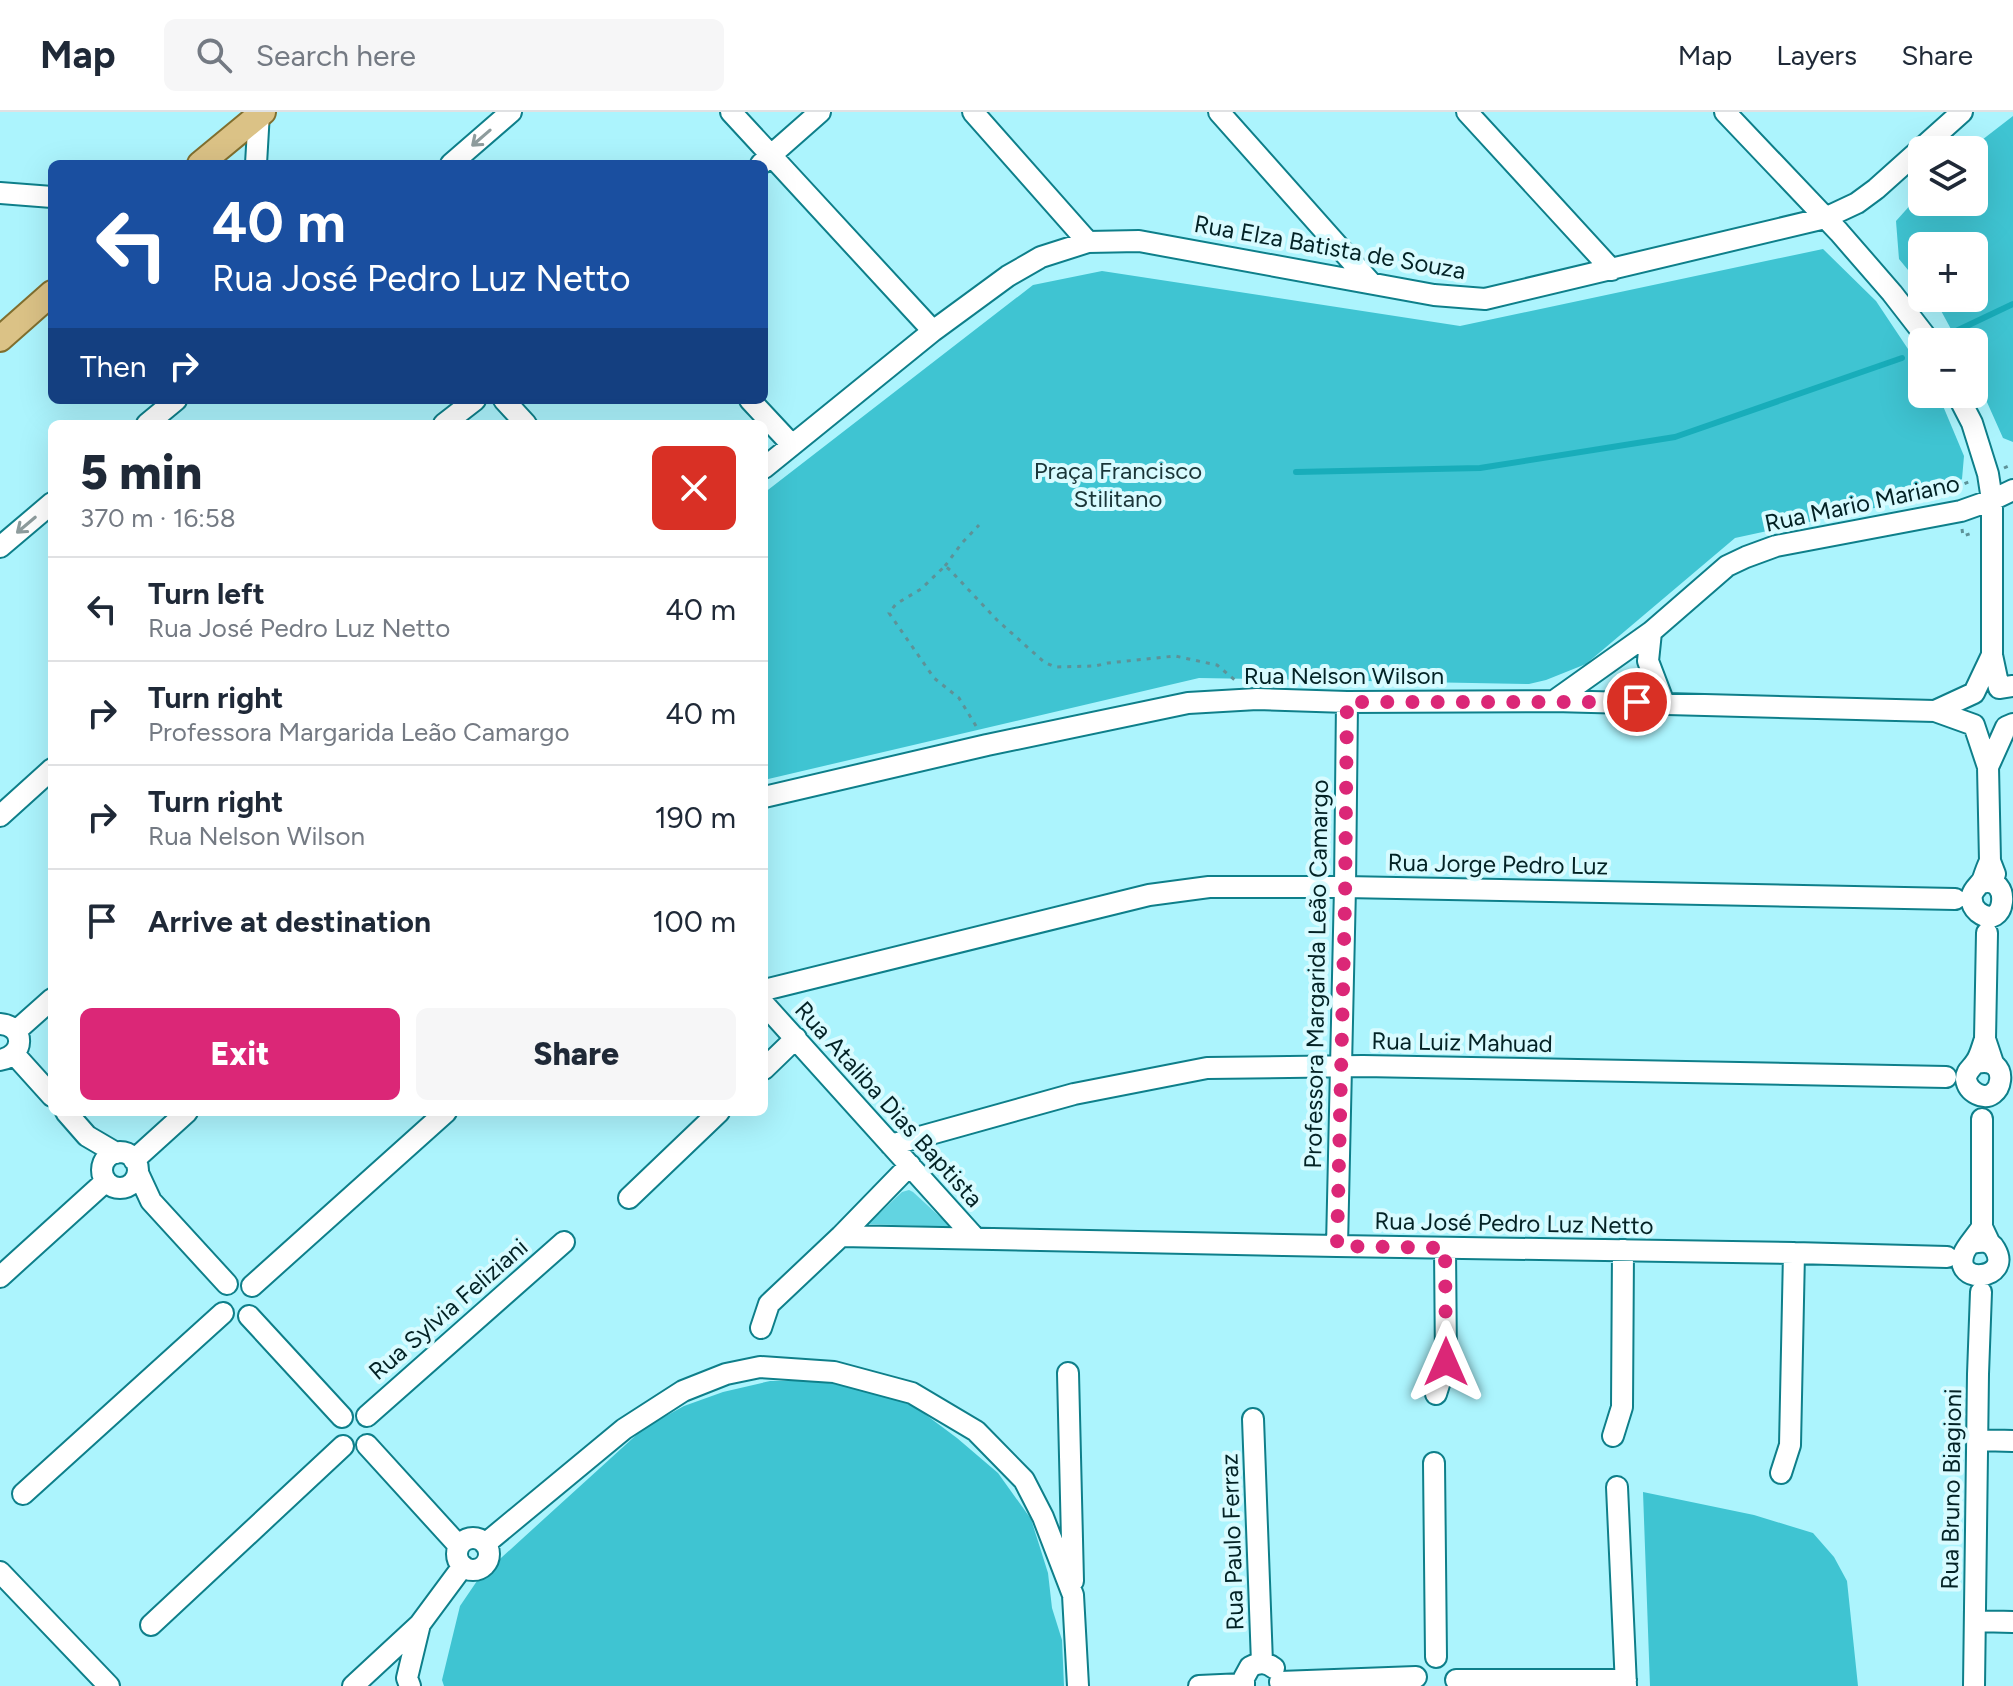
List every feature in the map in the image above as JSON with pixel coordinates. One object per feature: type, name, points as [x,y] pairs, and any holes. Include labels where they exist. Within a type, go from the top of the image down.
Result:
[{"type":"main road","points":[[205,160],[260,114]]},
{"type":"main road","points":[[0,339],[48,297]]},
{"type":"street","points":[[456,160],[511,112]]},
{"type":"street","points":[[731,112],[766,160],[820,112]]},
{"type":"street","points":[[973,112],[1088,242]]},
{"type":"street","points":[[1219,112],[1371,283]]},
{"type":"street","points":[[1467,112],[1612,270]]},
{"type":"street","points":[[1725,112],[1825,218],[1919,328]]},
{"type":"street","name":"Rua Elza Batista de Souza","points":[[768,465],[933,331],[1008,276],[1041,257],[1088,242],[1139,241],[1434,295],[1485,299],[1825,218],[1857,203],[1876,189],[1962,112]]},
{"type":"street","points":[[256,160],[260,114]]},
{"type":"street","points":[[768,162],[933,331]]},
{"type":"street","points":[[0,193],[48,197]]},
{"type":"street","points":[[152,420],[171,404]]},
{"type":"street","points":[[449,420],[470,404]]},
{"type":"street","points":[[508,404],[522,420]]},
{"type":"street","points":[[754,404],[792,445]]},
{"type":"street","points":[[1964,408],[1988,474],[1992,500],[1992,655],[2008,692]]},
{"type":"street","name":"Rua Mario Mariano","points":[[1554,701],[1651,632],[1727,566],[1746,557],[1776,546],[1961,511],[2013,490]]},
{"type":"street","points":[[0,547],[48,506]]},
{"type":"street","points":[[1651,632],[1648,661],[1664,703]]},
{"type":"street","points":[[1990,1078],[1985,1039],[1990,902],[1988,767],[1968,712],[1970,698],[1992,655]]},
{"type":"street","name":"Rua Nelson Wilson","points":[[1935,711],[1986,687],[2008,692]]},
{"type":"street","name":"Rua Nelson Wilson","points":[[768,796],[987,745],[1188,703],[1257,699],[1554,701],[1935,711],[1993,733],[2011,722]]},
{"type":"street","name":"Professora Margarida Leão Camargo","points":[[1337,1246],[1347,702]]},
{"type":"street","points":[[1988,767],[2011,722]]},
{"type":"street","points":[[0,816],[48,773]]},
{"type":"street","name":"Rua Jorge Pedro Luz","points":[[768,989],[1149,895],[1209,887],[1345,887],[1990,902]]},
{"type":"street","points":[[48,1002],[8,1027],[20,1043],[7,1058],[48,1093]]},
{"type":"street","name":"Rua Ataliba Dias Baptista","points":[[768,1008],[976,1239]]},
{"type":"street","points":[[768,1065],[796,1038]]},
{"type":"street","name":"Rua Luiz Mahuad","points":[[891,1145],[1074,1094],[1207,1068],[1341,1066],[1990,1078]]},
{"type":"street","name":"Rua Bruno Biagioni","points":[[1974,1686],[1983,1259],[1982,1119],[1990,1078]]},
{"type":"street","points":[[70,1116],[227,1284]]},
{"type":"street","points":[[0,1277],[182,1116]]},
{"type":"street","points":[[252,1286],[442,1116]]},
{"type":"street","points":[[629,1198],[715,1116]]},
{"type":"street","points":[[761,1328],[769,1304],[910,1165]]},
{"type":"street","name":"Rua José Pedro Luz Netto","points":[[841,1236],[1983,1259]]},
{"type":"street","name":"Rua Sylvia Feliziani","points":[[367,1416],[564,1242]]},
{"type":"street","points":[[1436,1394],[1446,1362],[1445,1248]]},
{"type":"street","points":[[1613,1436],[1622,1407],[1623,1250]]},
{"type":"street","points":[[1781,1473],[1790,1445],[1794,1253]]},
{"type":"street","points":[[240,1281],[252,1286],[257,1304],[249,1316],[235,1319],[223,1313],[218,1297],[227,1284],[240,1281]]},
{"type":"street","points":[[23,1494],[223,1313]]},
{"type":"street","points":[[249,1316],[342,1417]]},
{"type":"street","points":[[367,1445],[471,1569],[482,1567],[489,1556],[485,1544],[624,1429],[683,1391],[726,1374],[760,1367],[834,1372],[912,1393],[976,1431],[1024,1480],[1043,1517],[1073,1595]]},
{"type":"street","points":[[1068,1373],[1078,1686]]},
{"type":"street","points":[[352,1411],[367,1416],[374,1428],[367,1445],[357,1450],[343,1446],[335,1433],[342,1417],[352,1411]]},
{"type":"street","name":"Rua Paulo Ferraz","points":[[1253,1419],[1262,1663]]},
{"type":"street","points":[[1978,1440],[2013,1441]]},
{"type":"street","points":[[151,1625],[343,1446]]},
{"type":"street","points":[[1434,1463],[1436,1657]]},
{"type":"street","points":[[1436,1657],[1449,1664],[1454,1683],[1626,1683],[1617,1487]]},
{"type":"street","points":[[353,1686],[420,1624],[461,1556]]},
{"type":"street","points":[[0,1572],[109,1686]]},
{"type":"street","points":[[1975,1621],[2013,1622]]},
{"type":"street","points":[[373,1668],[408,1682],[420,1624]]},
{"type":"street","points":[[1199,1686],[1243,1685],[1250,1667],[1262,1663],[1273,1667],[1280,1676],[1280,1684],[1418,1682],[1422,1664],[1436,1657]]},
{"type":"path","points":[[979,525],[945,566],[889,613],[934,678],[959,698],[987,745]]},
{"type":"path","points":[[945,566],[997,620],[1044,662],[1055,667],[1095,666],[1175,656],[1217,665],[1257,699]]},
{"type":"shaded area","points":[[909,1190],[951,1227],[868,1224],[902,1192]]},
{"type":"green space","points":[[2013,116],[2013,442],[2003,438],[1988,404],[1988,328],[1950,328],[1942,312],[1988,312],[1988,232],[1908,232],[1908,270],[1899,259],[1896,221],[1908,208],[1908,216],[1988,216],[1987,136]]},
{"type":"green space","name":"Praça Francisco Stilitano","points":[[1823,249],[1876,301],[1908,349],[1908,408],[1944,408],[1964,456],[1962,479],[1944,493],[1735,538],[1586,664],[1546,680],[1529,684],[1199,678],[768,779],[768,490],[1033,285],[1102,271],[1460,326]]},
{"type":"green space","points":[[770,1381],[816,1381],[864,1389],[914,1406],[998,1473],[1031,1519],[1048,1573],[1052,1608],[1062,1640],[1064,1686],[444,1686],[442,1680],[460,1606],[479,1578],[644,1428],[684,1406],[723,1392]]},
{"type":"green space","points":[[1643,1492],[1754,1515],[1813,1533],[1834,1557],[1847,1581],[1858,1686],[1650,1686]]},
{"type":"waterway","points":[[1962,328],[2013,304]]},
{"type":"waterway","points":[[1296,472],[1480,468],[1675,437],[1902,358]]},
{"type":"route","points":[[1446,1362],[1445,1248],[1337,1246],[1347,702],[1637,702]]}]
